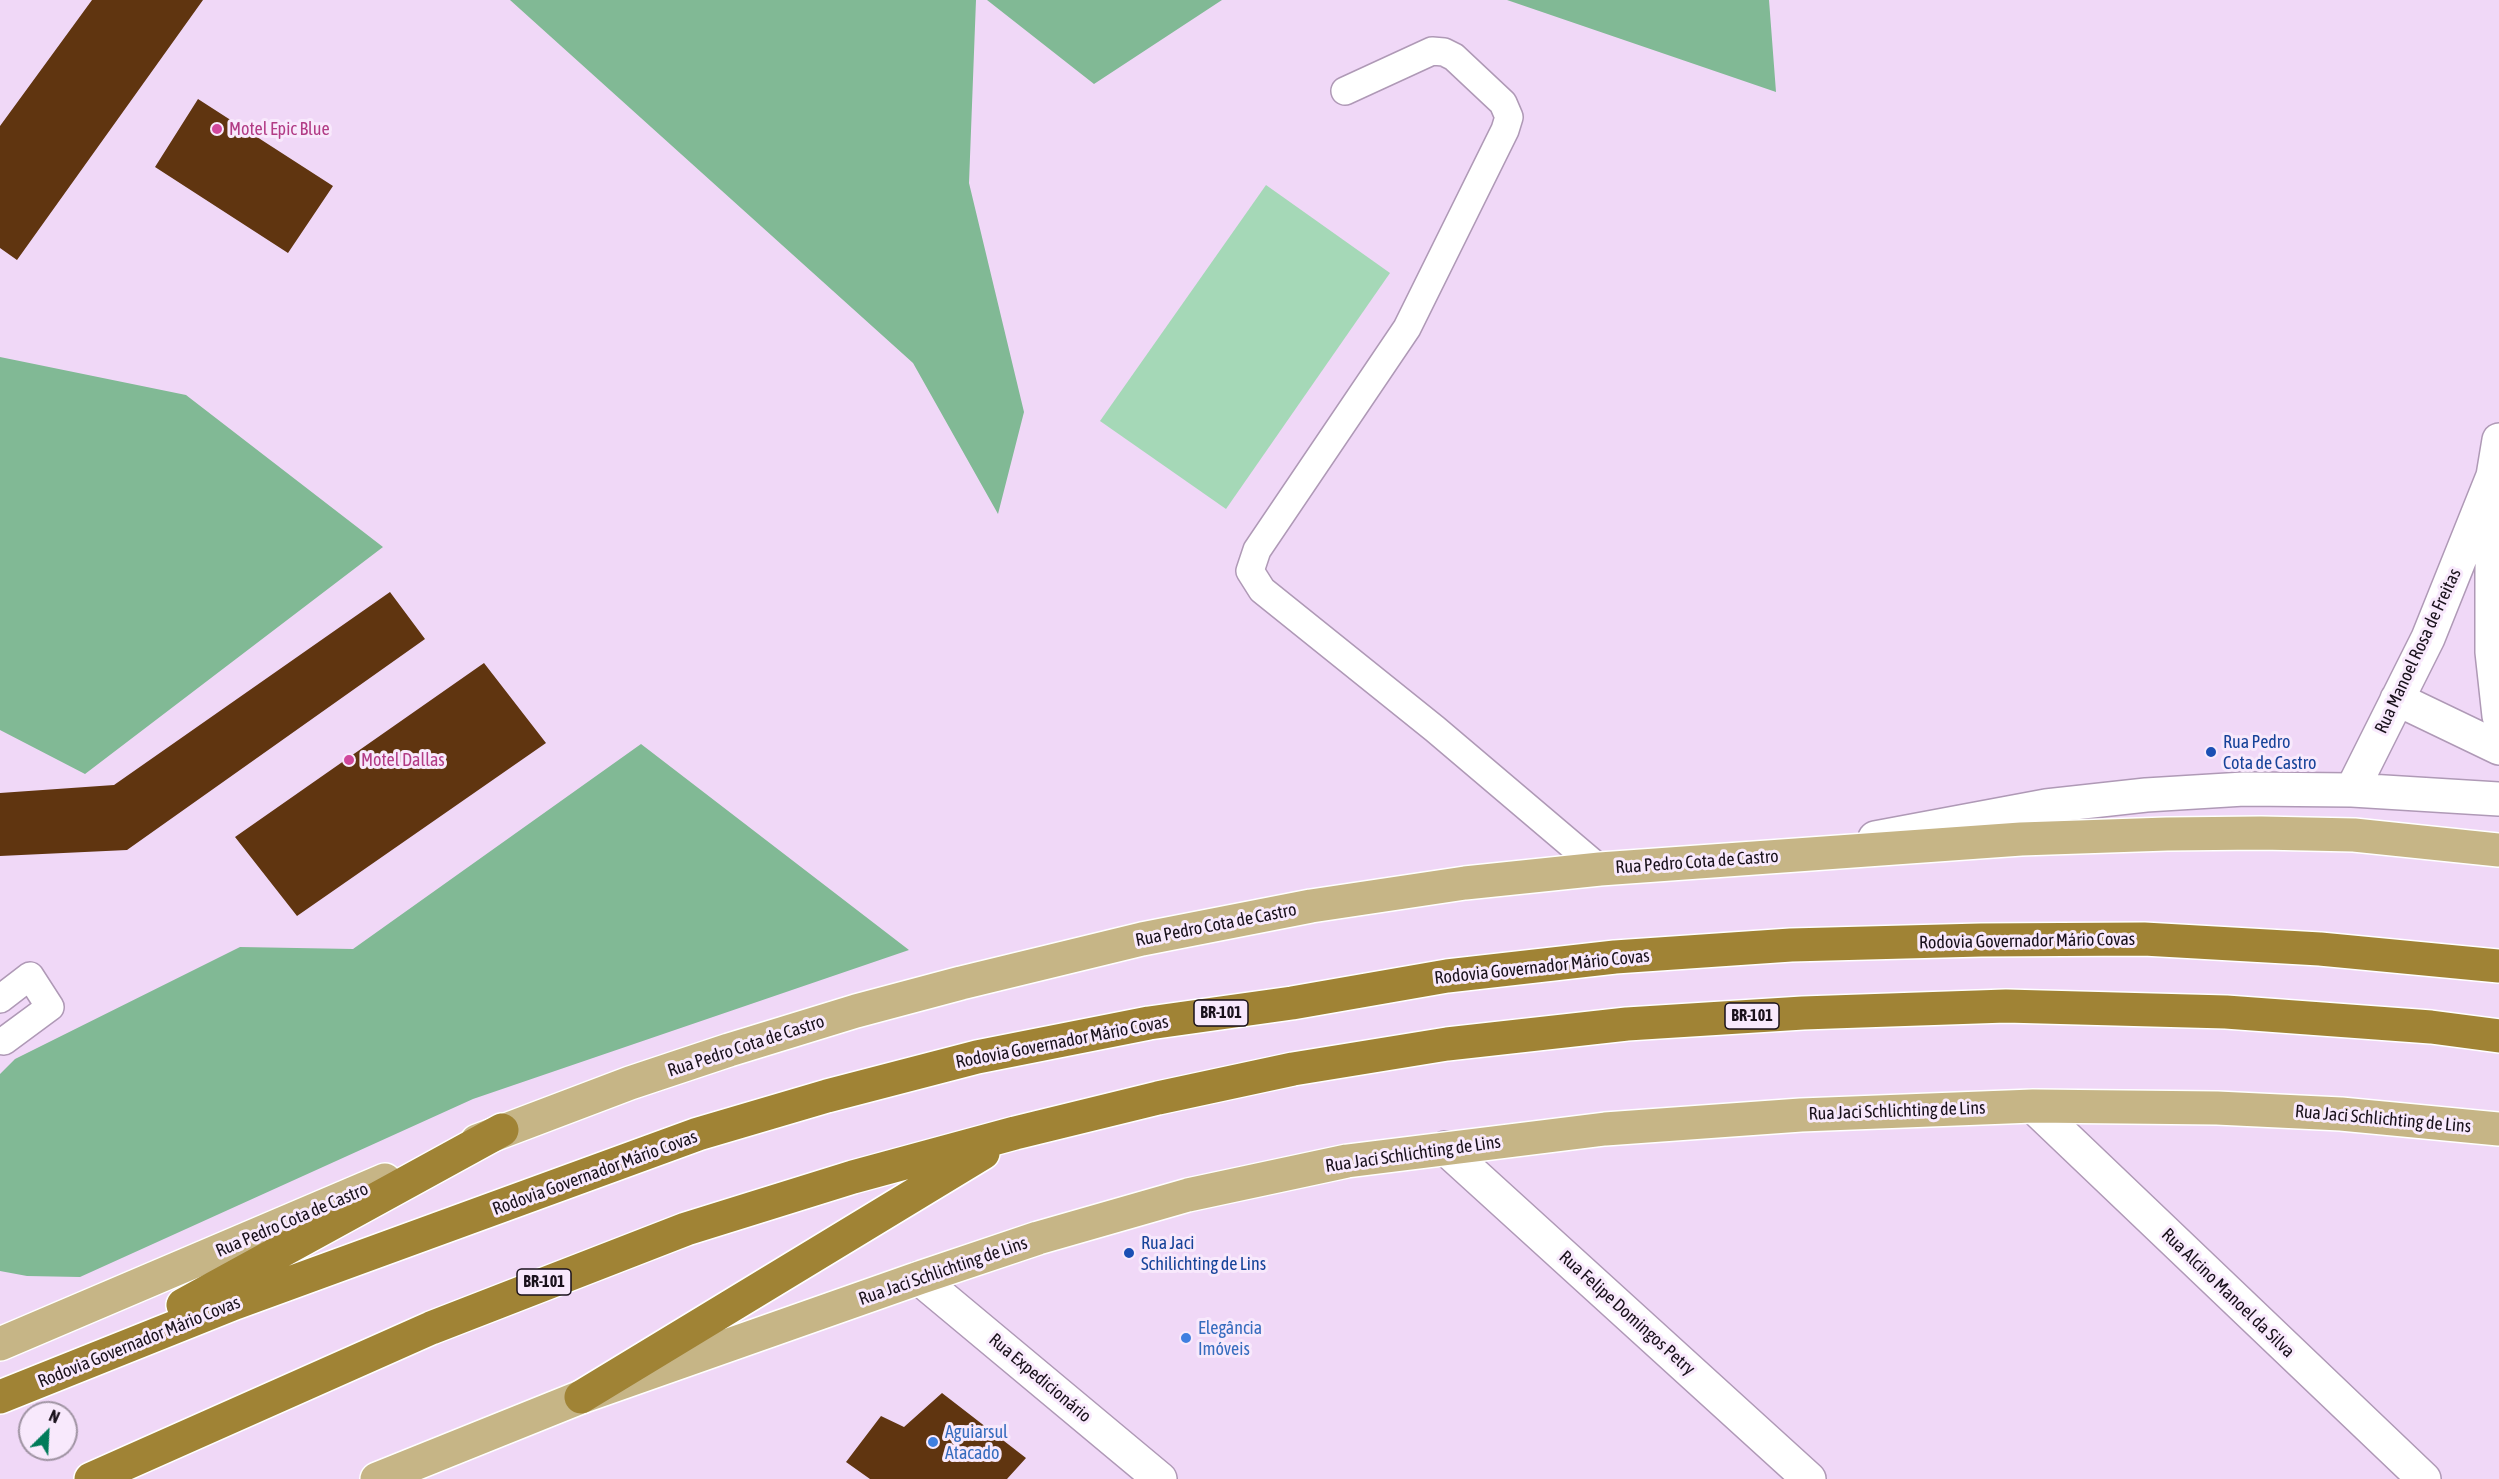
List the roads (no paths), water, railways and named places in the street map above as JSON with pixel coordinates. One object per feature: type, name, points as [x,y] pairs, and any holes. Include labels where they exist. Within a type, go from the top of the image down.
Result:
[{"type":"highway","name":"Rodovia Governador Mário Covas","points":[[0,1395],[235,1304],[699,1134],[827,1096],[977,1057],[1149,1023],[1292,1003],[1447,976],[1615,957],[1791,945],[2145,939],[2320,949],[2499,966]]},
{"type":"highway","name":"BR-101","points":[[91,1479],[431,1328],[664,1237],[853,1177],[1015,1133],[1158,1098],[1293,1069],[1447,1044],[1628,1024],[1803,1013],[2006,1006],[2226,1012],[2431,1026],[2499,1036]]},
{"type":"highway","points":[[0,1395],[147,1325],[502,1130]]},
{"type":"highway","points":[[581,1397],[1015,1133]]},
{"type":"main road","name":"Rua Pedro Cota de Castro","points":[[0,1344],[502,1130],[630,1083],[856,1011],[961,983],[1120,945],[1311,906],[1465,883],[1600,869],[2021,839],[2261,833],[2354,836],[2499,850]]},
{"type":"main road","name":"Rua Jaci Schlichting de Lins","points":[[377,1479],[581,1397],[1038,1238],[1188,1196],[1347,1161],[1605,1129],[1778,1117],[2033,1106],[2217,1108],[2341,1114],[2499,1129]]},
{"type":"street","name":"Rua Manoel Rosa de Freitas","points":[[2499,440],[2493,476],[2492,652],[2499,716]]},
{"type":"street","name":"Rua Manoel Rosa de Freitas","points":[[2352,790],[2427,638],[2493,476]]},
{"type":"street","points":[[2397,699],[2499,747]]},
{"type":"street","points":[[1766,858],[2046,806],[2146,795],[2244,789],[2352,790],[2499,799]]},
{"type":"street","name":"Rua Alcino Manoel da Silva","points":[[2033,1106],[2424,1479]]},
{"type":"street","name":"Rua Felipe Domingos Petry","points":[[1445,1148],[1809,1479]]},
{"type":"street","name":"Rua Expedicionário","points":[[919,1278],[1160,1479]]},
{"type":"lane","points":[[1345,91],[1432,51],[1444,52],[1454,57],[1503,103],[1509,117],[1505,130],[1407,328],[1257,550],[1250,571],[1262,590],[1435,729],[1600,869]]},
{"type":"lane","points":[[0,999],[30,976],[50,1007],[4,1041]]},
{"type":"place","name":"Motel Epic Blue","points":[[217,129]]},
{"type":"place","name":"Rua Pedro Cota de Castro","points":[[2211,752]]},
{"type":"place","name":"Motel Dallas","points":[[349,760]]},
{"type":"place","name":"Rua Jaci Schilichting de Lins","points":[[1129,1253]]},
{"type":"place","name":"Elegância Imóveis","points":[[1186,1338]]},
{"type":"place","name":"Aguiarsul Atacado","points":[[933,1442]]}]
